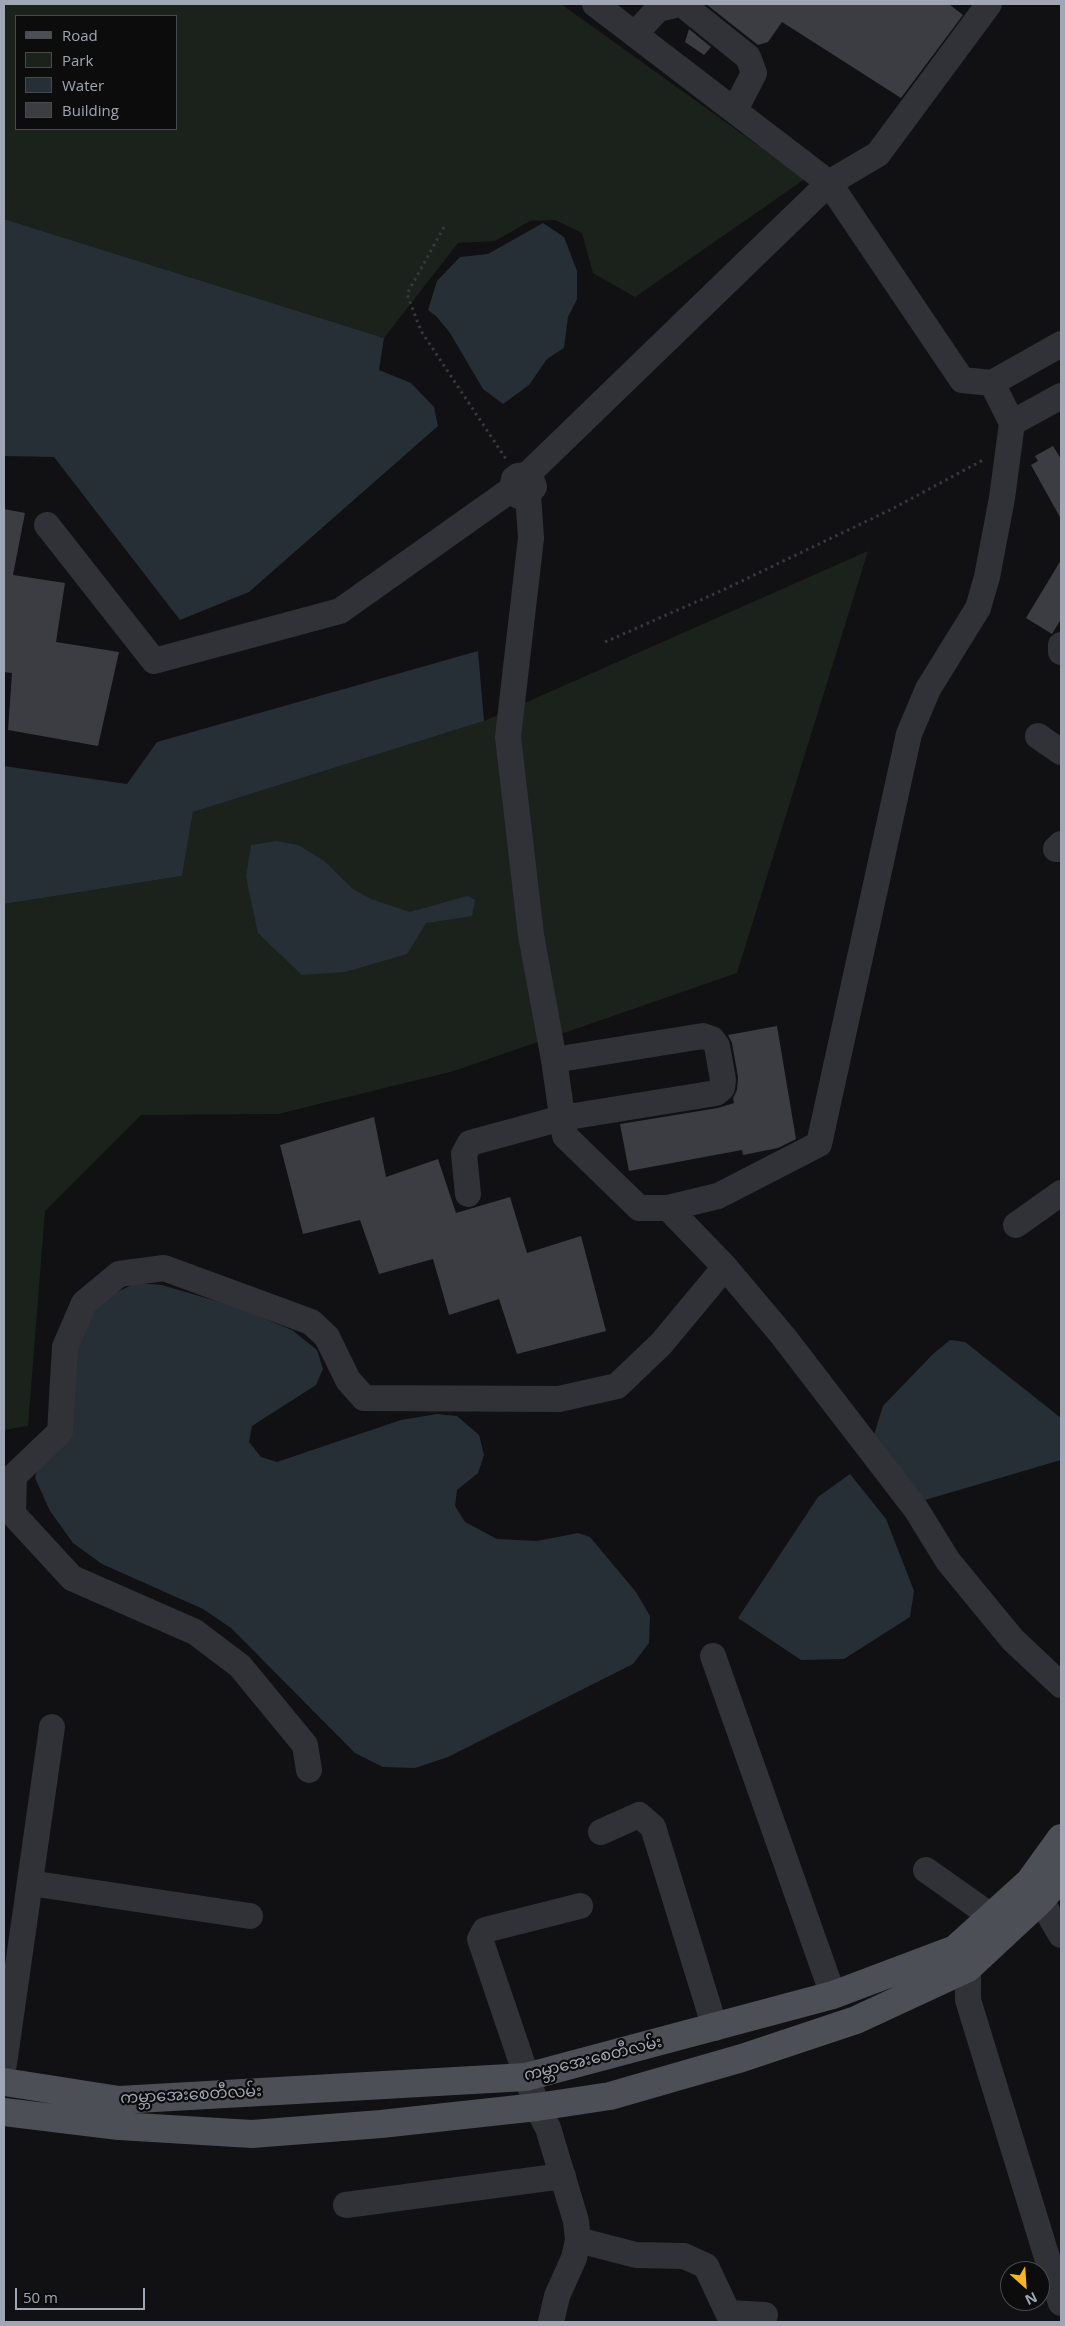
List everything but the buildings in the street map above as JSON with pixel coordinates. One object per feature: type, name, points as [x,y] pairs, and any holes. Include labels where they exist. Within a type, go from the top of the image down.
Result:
[{"type":"main road","name":"ကမ္ဘာအေးစေတီလမ်း","points":[[4,2082],[119,2113],[252,2134],[380,2124],[537,2107],[610,2096],[742,2058],[856,2020],[968,1968],[1058,1866]]},
{"type":"main road","name":"ကမ္ဘာအေးစေတီလမ်း","points":[[4,2112],[119,2113],[526,2077],[833,1996],[955,1949],[991,1916],[1036,1891]]},
{"type":"street","points":[[596,4],[829,183],[962,380],[992,383],[1061,344]]},
{"type":"street","points":[[635,34],[658,9],[681,4],[748,56],[754,73],[735,110]]},
{"type":"street","points":[[47,525],[154,661],[340,611],[521,484],[829,183],[878,154],[982,6]]},
{"type":"street","points":[[521,484],[531,538],[508,737],[531,936],[554,1060],[565,1136],[639,1208],[668,1208],[718,1196],[819,1144],[909,734],[928,689],[978,608],[988,577],[1011,434],[992,383]]},
{"type":"street","points":[[1011,434],[1061,396]]},
{"type":"street","points":[[1061,645],[1061,652]]},
{"type":"street","points":[[1038,736],[1061,752]]},
{"type":"street","points":[[468,1194],[464,1154],[470,1143],[562,1118],[716,1093],[722,1088],[723,1080],[717,1046],[712,1039],[704,1036],[554,1060]]},
{"type":"street","points":[[1016,1225],[1061,1193]]},
{"type":"street","points":[[668,1208],[725,1267],[783,1336],[916,1509],[948,1561],[1013,1640],[1061,1685]]},
{"type":"street","points":[[309,1770],[305,1745],[240,1666],[194,1632],[72,1578],[13,1514],[14,1476],[60,1432],[65,1347],[84,1303],[119,1274],[164,1268],[311,1322],[327,1337],[348,1380],[364,1398],[399,1400],[559,1400],[617,1386],[661,1344],[725,1267]]},
{"type":"street","points":[[713,1656],[833,1996]]},
{"type":"street","points":[[4,2064],[52,1727]]},
{"type":"street","points":[[601,1832],[639,1815],[653,1827],[715,2028]]},
{"type":"street","points":[[926,1870],[991,1916]]},
{"type":"street","points":[[30,1884],[250,1916]]},
{"type":"street","points":[[1036,1891],[1061,1935]]},
{"type":"street","points":[[551,2322],[557,2296],[574,2258],[578,2240],[576,2221],[548,2128],[537,2107],[526,2077],[480,1939],[485,1930],[580,1906]]},
{"type":"street","points":[[968,1968],[968,2000],[1054,2262],[1061,2303]]},
{"type":"street","points":[[346,2205],[563,2176]]},
{"type":"street","points":[[578,2240],[636,2255],[684,2256],[706,2266],[728,2312],[765,2315]]},
{"type":"path","points":[[444,227],[407,294],[421,330],[521,484]]},
{"type":"path","points":[[605,642],[723,590],[892,510],[1011,434]]},
{"type":"green space","points":[[4,4],[561,4],[805,179],[635,297],[593,273],[582,233],[555,220],[530,221],[495,241],[458,243],[384,338],[4,219]]},
{"type":"green space","points":[[868,551],[737,973],[454,1071],[278,1114],[141,1115],[45,1211],[28,1426],[4,1430],[4,904],[182,876],[193,812],[484,721]]},
{"type":"water","points":[[4,219],[384,338],[379,370],[411,383],[434,407],[438,426],[249,592],[180,620],[54,457],[4,456]]},
{"type":"water","points":[[543,223],[564,237],[577,271],[577,299],[568,317],[564,348],[547,359],[529,385],[503,404],[483,389],[450,333],[436,316],[428,310],[437,281],[460,257],[488,254]]},
{"type":"water","points":[[478,651],[484,721],[193,812],[182,876],[4,904],[4,766],[127,784],[157,742]]},
{"type":"water","points":[[277,841],[298,845],[324,861],[353,889],[371,899],[410,912],[467,896],[475,900],[472,916],[426,923],[407,954],[345,972],[302,975],[258,933],[246,877],[251,845]]},
{"type":"water","points":[[136,1283],[162,1285],[236,1307],[292,1330],[317,1350],[323,1369],[316,1385],[252,1426],[249,1442],[261,1457],[277,1462],[401,1420],[437,1414],[457,1416],[479,1435],[484,1455],[478,1473],[457,1490],[455,1506],[465,1522],[497,1539],[537,1541],[578,1533],[590,1537],[636,1592],[650,1616],[649,1643],[633,1664],[448,1757],[415,1768],[383,1767],[355,1753],[231,1628],[203,1609],[102,1564],[73,1543],[50,1511],[35,1478],[79,1325],[104,1298]]},
{"type":"water","points":[[950,1340],[965,1342],[1061,1418],[1061,1460],[908,1505],[870,1448],[883,1406],[933,1354]]},
{"type":"water","points":[[850,1474],[886,1519],[914,1591],[910,1617],[844,1659],[801,1660],[738,1618],[818,1497]]}]
